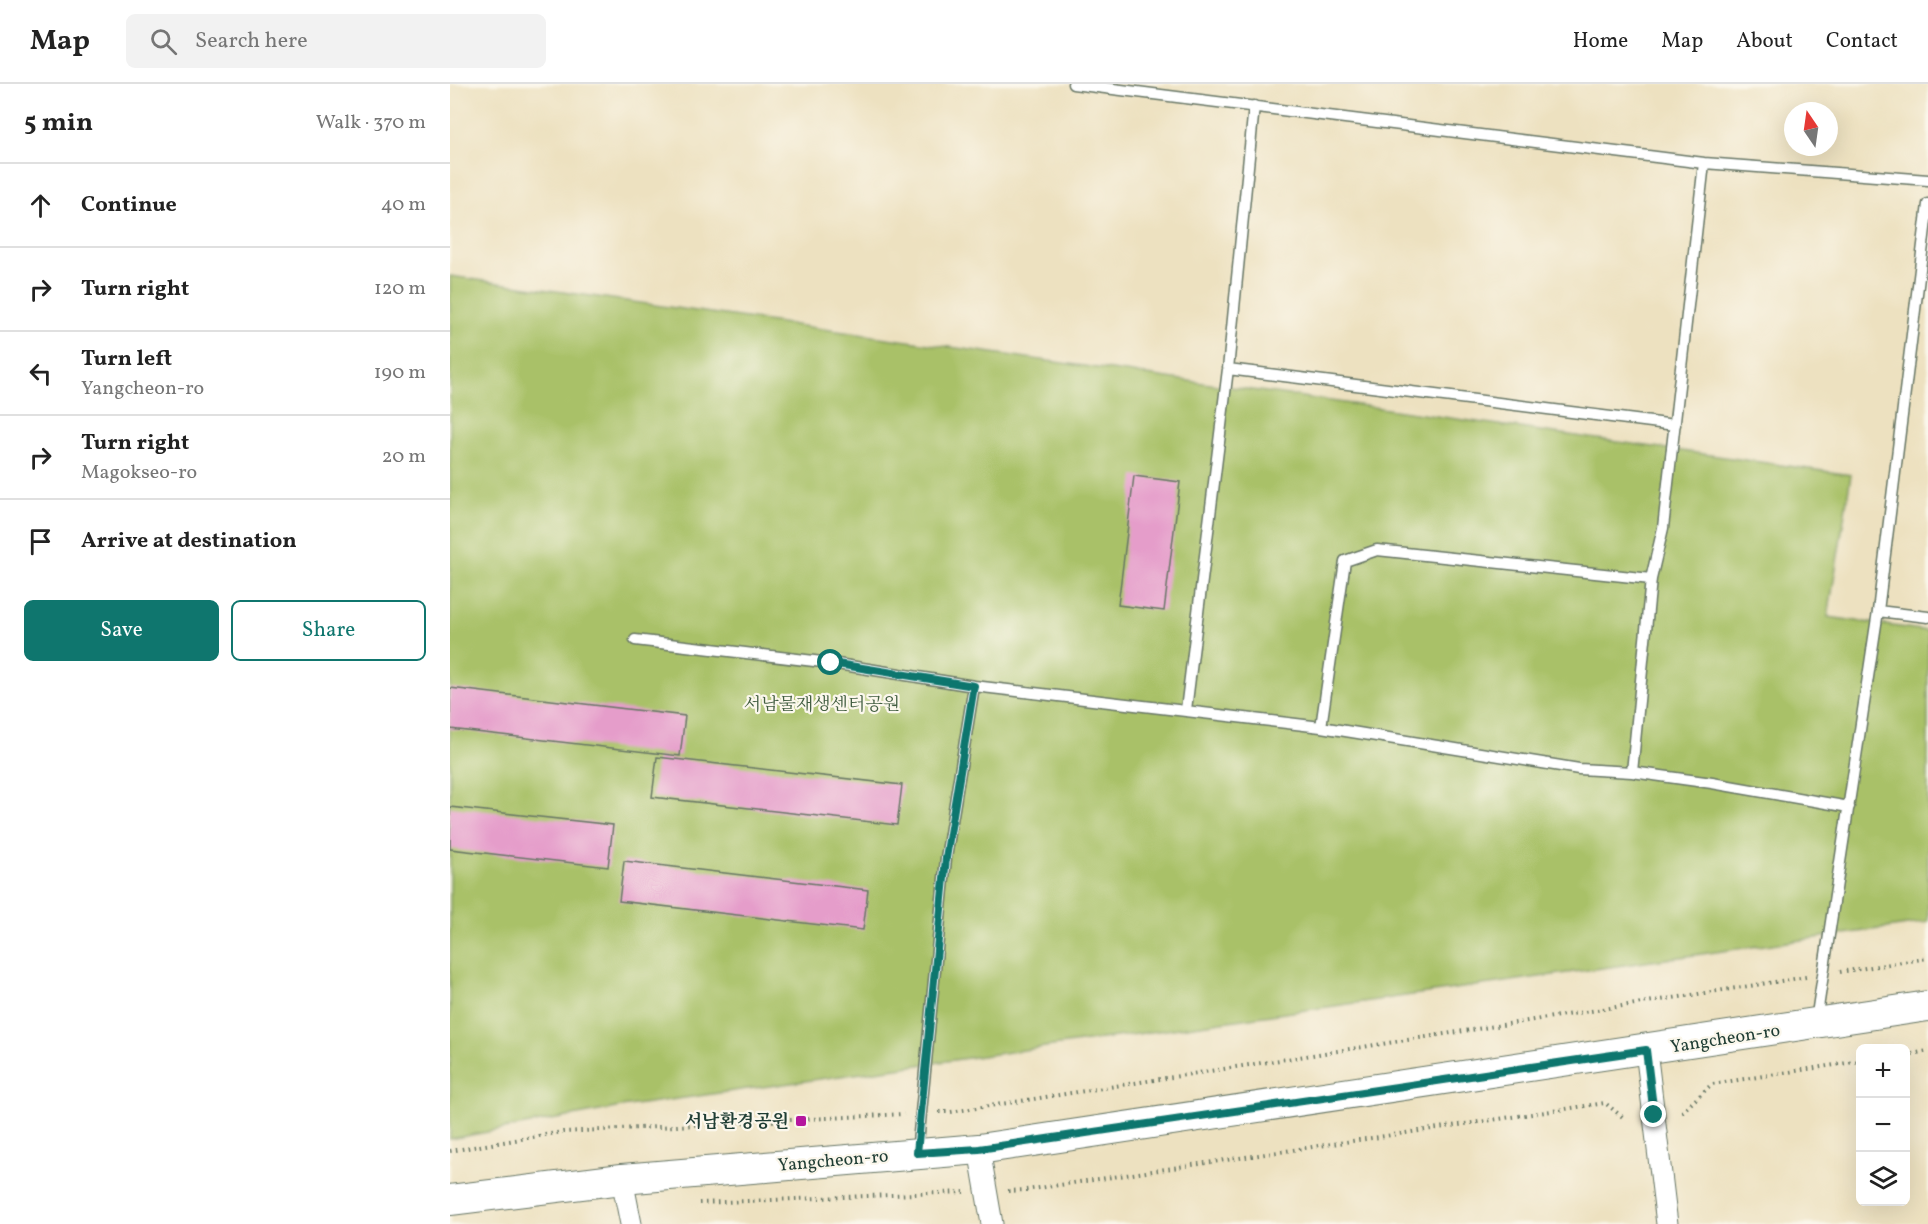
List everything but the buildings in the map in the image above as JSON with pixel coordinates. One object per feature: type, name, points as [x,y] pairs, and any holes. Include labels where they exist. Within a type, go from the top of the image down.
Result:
[{"type":"main road","name":"Yangcheon-ro","points":[[450,1200],[622,1179],[979,1149],[1928,1006]]},
{"type":"street","points":[[1646,1050],[1666,1224]]},
{"type":"street","points":[[979,1149],[992,1224]]},
{"type":"street","points":[[622,1179],[631,1224]]},
{"type":"lane","points":[[1073,84],[1704,163],[1928,180]]},
{"type":"lane","points":[[1186,710],[1228,369],[1254,106]]},
{"type":"lane","points":[[1632,772],[1651,579],[1663,528],[1704,163]]},
{"type":"lane","points":[[1816,1023],[1878,611],[1928,204]]},
{"type":"lane","points":[[1228,369],[1675,425]]},
{"type":"lane","points":[[1321,727],[1345,561],[1377,550],[1651,579]]},
{"type":"lane","points":[[1878,611],[1928,617]]},
{"type":"lane","points":[[635,640],[831,663],[974,686],[1321,727],[1579,769],[1632,772],[1712,783],[1849,807]]},
{"type":"lane","points":[[917,1153],[946,858],[974,686]]},
{"type":"path","points":[[450,1151],[563,1132],[951,1112],[1928,958]]},
{"type":"path","points":[[1910,1054],[1928,1051]]},
{"type":"path","points":[[1682,1112],[1712,1084],[1856,1062]]},
{"type":"path","points":[[691,1203],[1026,1190],[1605,1103],[1625,1119]]},
{"type":"green space","name":"서남물재생센터공원","points":[[450,276],[1851,475],[1828,617],[1928,631],[1928,922],[621,1107],[450,1139]]},
{"type":"place","name":"서남환경공원","points":[[801,1121]]},
{"type":"route","points":[[831,663],[974,686],[946,858],[917,1153],[979,1149],[1646,1050],[1654,1115]]}]
